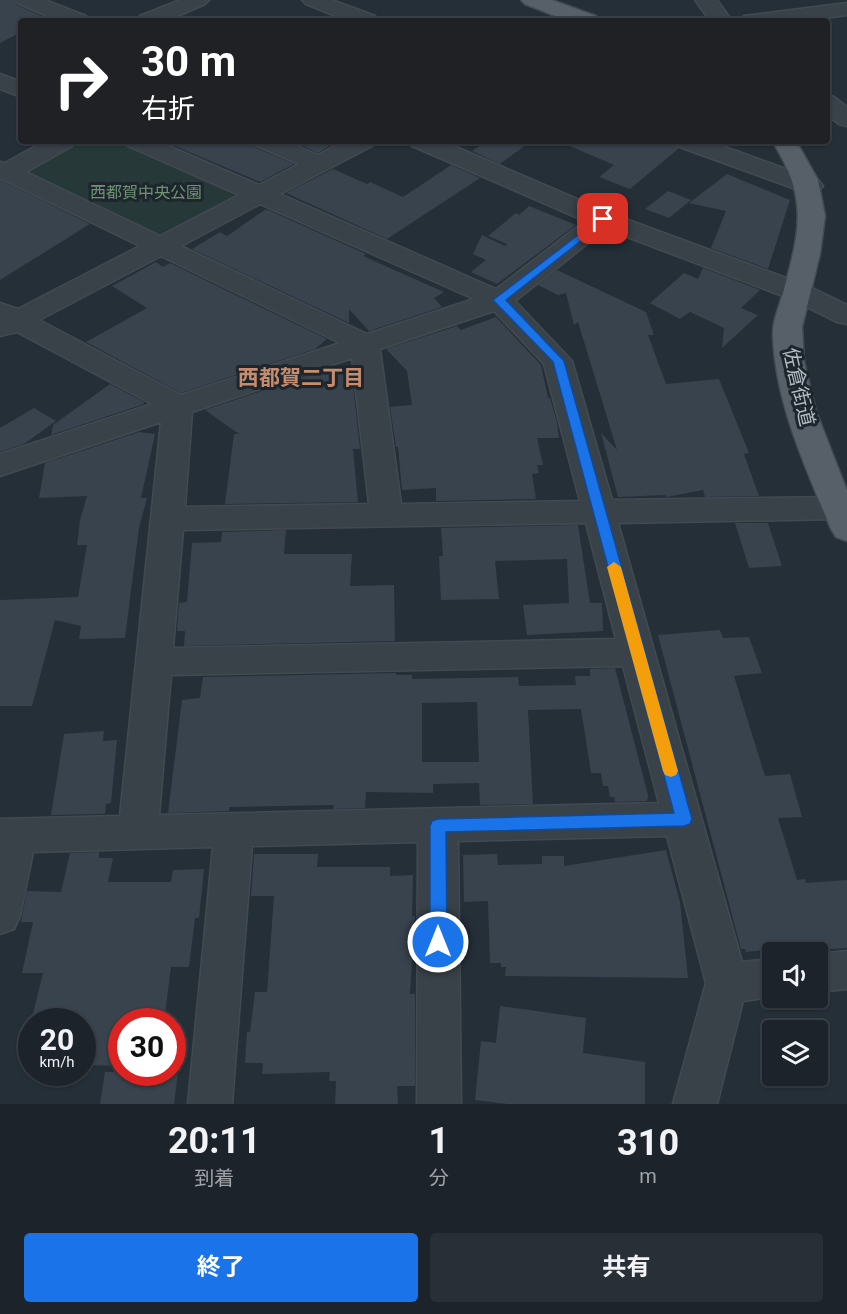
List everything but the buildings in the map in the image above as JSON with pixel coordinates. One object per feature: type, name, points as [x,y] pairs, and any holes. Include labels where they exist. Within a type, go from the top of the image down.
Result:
[{"type":"main road","points":[[532,0],[580,18]]},
{"type":"main road","name":"佐倉街道","points":[[786,144],[800,162],[810,186],[813,223],[787,334],[792,372],[804,422],[843,519]]},
{"type":"street","points":[[26,0],[71,18]]},
{"type":"street","points":[[155,18],[198,0]]},
{"type":"street","points":[[313,0],[359,18]]},
{"type":"street","points":[[706,0],[719,18]]},
{"type":"street","points":[[776,18],[847,9]]},
{"type":"street","points":[[3,171],[57,144]]},
{"type":"street","points":[[144,144],[499,300],[558,361],[727,983],[695,1098],[696,1104]]},
{"type":"street","points":[[273,144],[319,164]]},
{"type":"street","points":[[6,320],[160,245],[357,144]]},
{"type":"street","points":[[428,144],[603,219],[798,292],[847,316]]},
{"type":"street","points":[[694,144],[810,186]]},
{"type":"street","points":[[3,171],[365,344]]},
{"type":"street","points":[[0,465],[499,300],[603,219]]},
{"type":"street","points":[[6,320],[178,406]]},
{"type":"street","points":[[365,344],[387,517]]},
{"type":"street","points":[[138,832],[178,406]]},
{"type":"street","points":[[169,519],[598,512],[843,519]]},
{"type":"street","points":[[154,662],[638,652]]},
{"type":"street","points":[[0,916],[9,836],[684,819]]},
{"type":"street","points":[[438,826],[439,1104]]},
{"type":"street","points":[[210,1104],[234,831]]},
{"type":"street","points":[[828,972],[847,970]]},
{"type":"street","points":[[727,983],[762,979]]},
{"type":"green space","name":"西都賀中央公園","points":[[65,144],[127,144],[232,191],[235,197],[162,233],[152,235],[22,173]]},
{"type":"slow traffic","points":[[614,567],[671,771]]},
{"type":"district","name":"西都賀二丁目","points":[[301,378]]},
{"type":"route","points":[[438,942],[438,826],[684,819],[558,361],[499,300],[603,219]]}]
